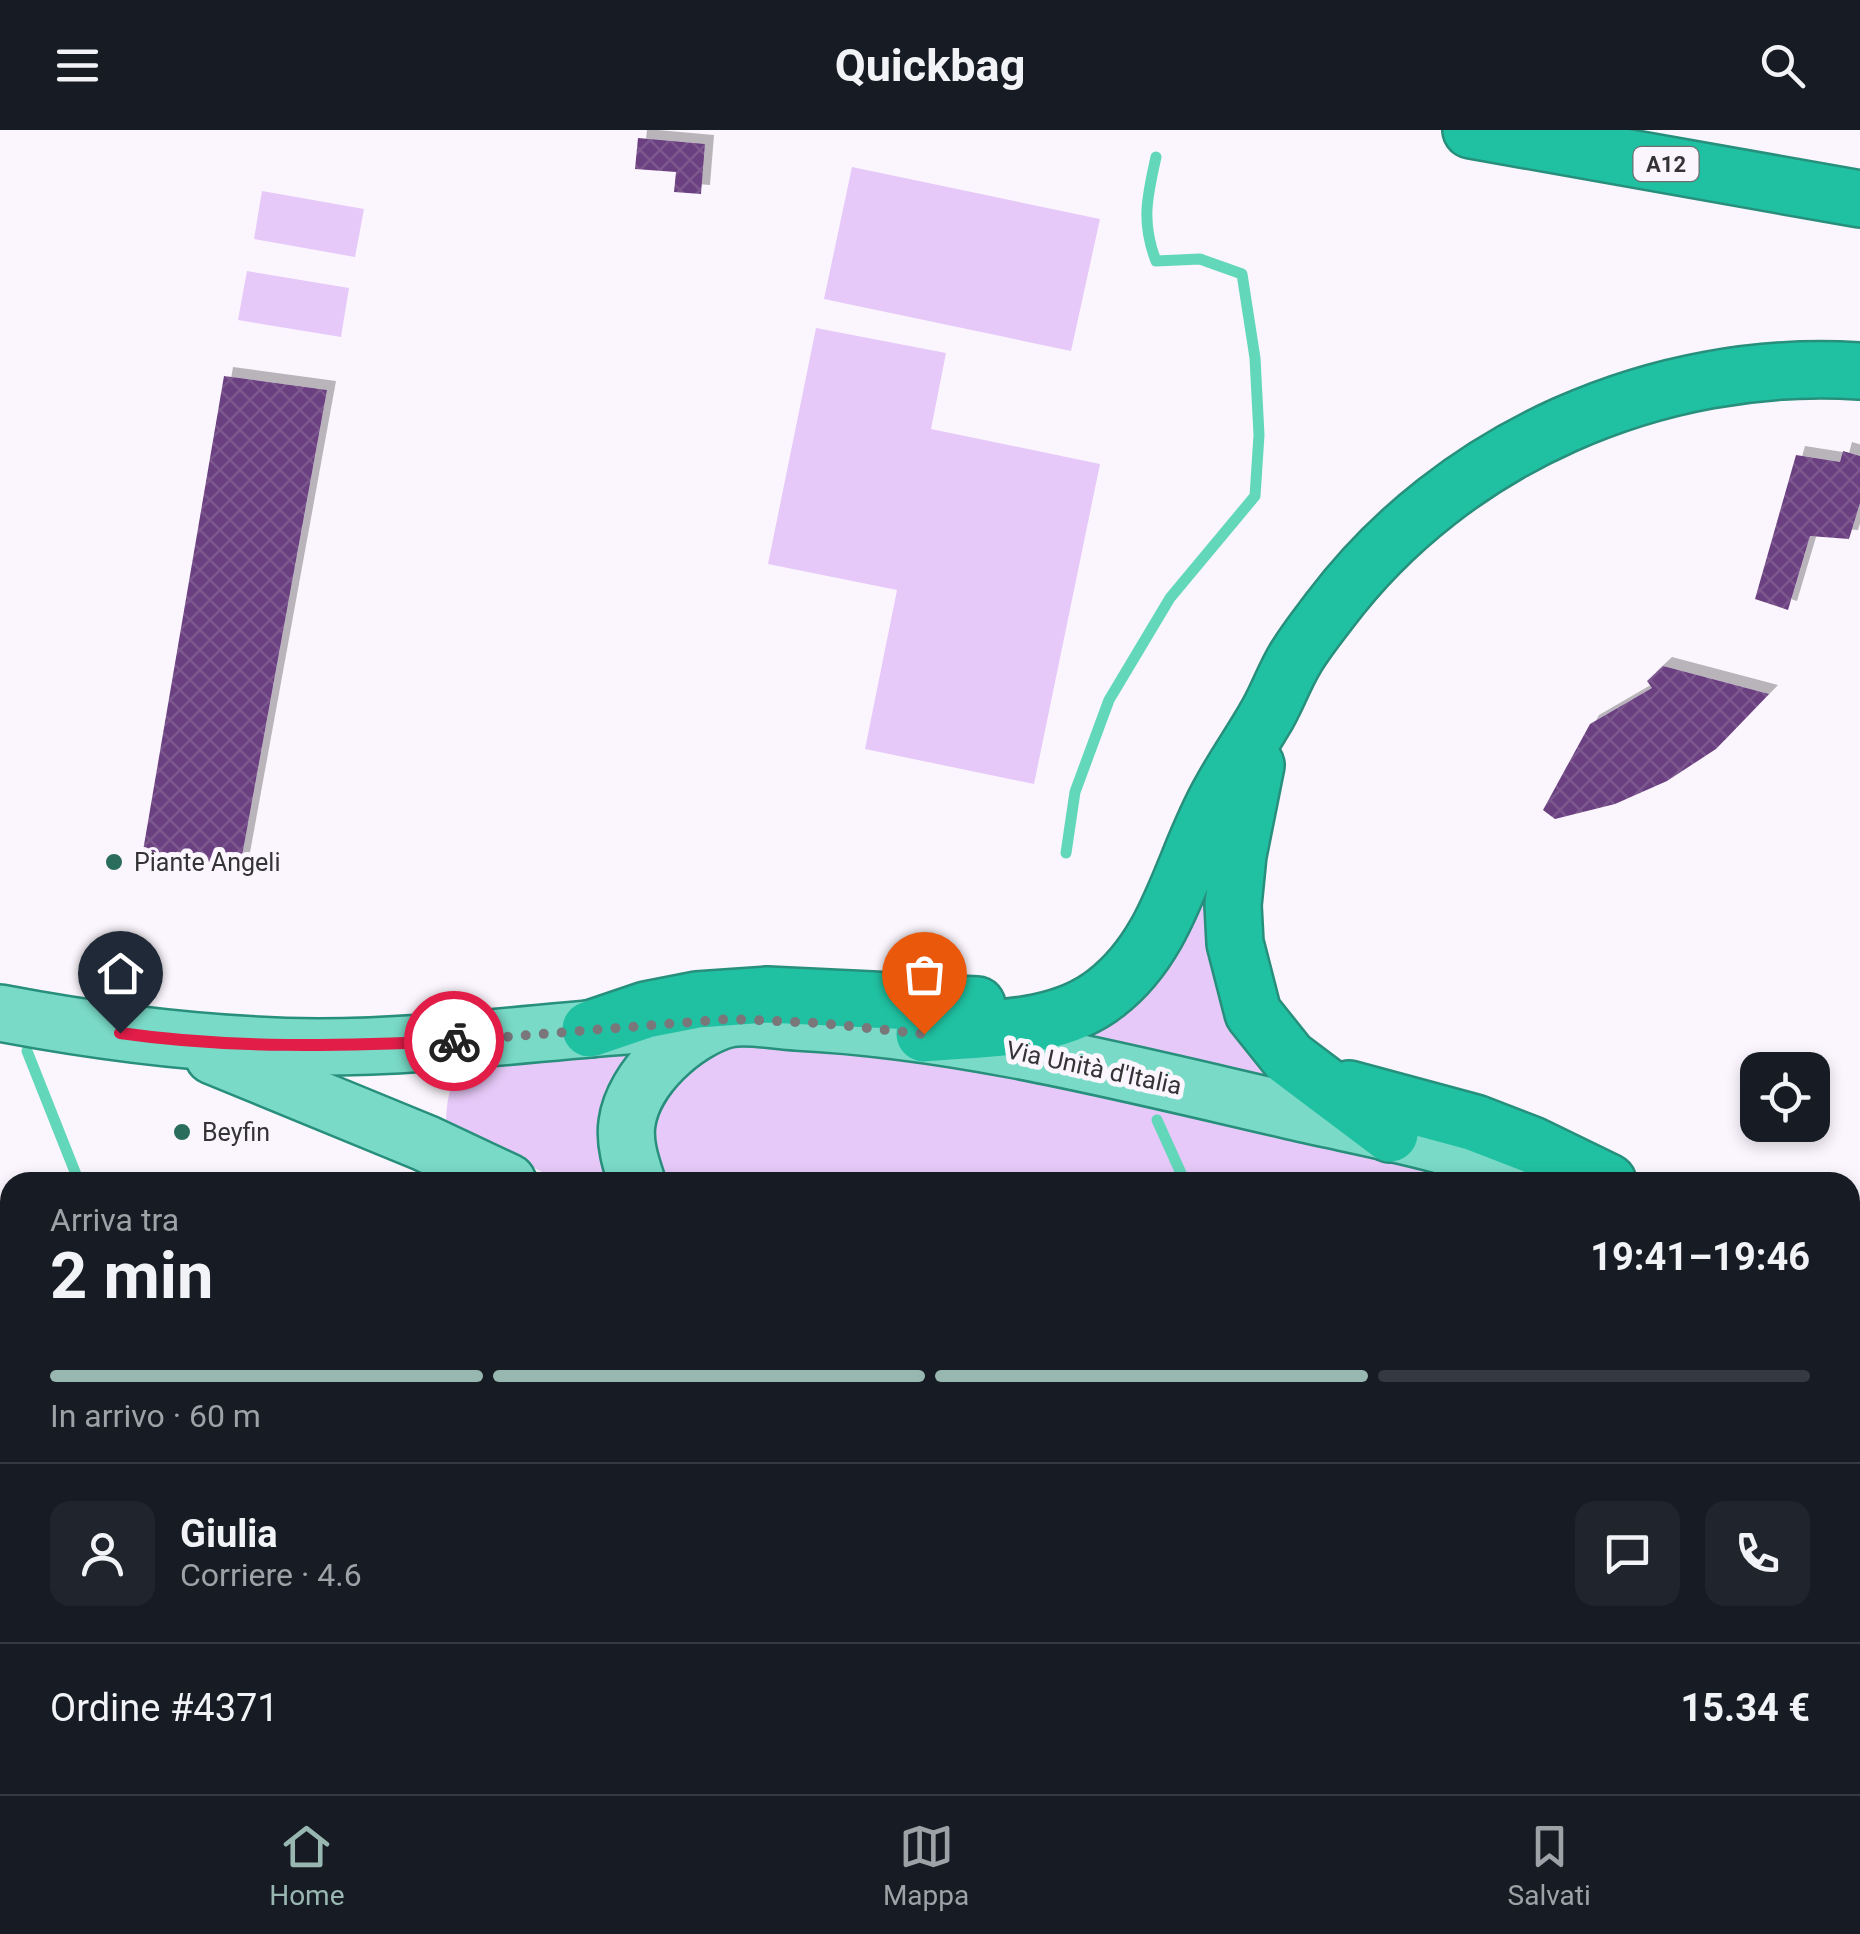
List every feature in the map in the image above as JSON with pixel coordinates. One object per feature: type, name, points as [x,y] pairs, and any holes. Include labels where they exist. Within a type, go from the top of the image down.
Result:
[{"type":"highway","name":"A12","points":[[1472,130],[1860,198]]},
{"type":"highway","points":[[924,1034],[1055,1020],[1105,994],[1138,961],[1158,934],[1219,794],[1266,718],[1296,658],[1332,607],[1374,559],[1412,521],[1462,482],[1510,451],[1574,419],[1692,382],[1778,370],[1860,371]]},
{"type":"highway","points":[[590,1029],[646,1010],[696,1000],[767,995],[981,1005],[1030,1000],[1057,992],[1086,974],[1139,917],[1191,800],[1220,760],[1266,718]]},
{"type":"highway","points":[[1266,718],[1238,854],[1233,905],[1235,942],[1254,1013],[1289,1058],[1390,1134]]},
{"type":"highway","points":[[1315,1080],[1474,1124],[1532,1144],[1588,1172]]},
{"type":"main road","points":[[0,1014],[178,1042],[318,1047],[470,1041],[730,1019]]},
{"type":"main road","name":"Via Unità d'Italia","points":[[634,1172],[627,1122],[642,1086],[660,1061],[686,1038],[730,1019],[924,1034],[1156,1080],[1451,1148],[1515,1172]]},
{"type":"main road","points":[[178,1042],[486,1172]]},
{"type":"shaded area","points":[[852,167],[1100,219],[1071,351],[824,299]]},
{"type":"shaded area","points":[[262,191],[364,209],[355,257],[254,239]]},
{"type":"shaded area","points":[[247,271],[349,288],[341,337],[238,320]]},
{"type":"shaded area","points":[[816,328],[946,353],[931,429],[1100,464],[1034,784],[865,749],[897,590],[768,564]]},
{"type":"shaded area","points":[[1204,872],[1279,1085],[1082,1056],[1085,1019]]},
{"type":"shaded area","points":[[693,1025],[626,1172],[542,1172],[446,1125],[451,1089],[467,1057]]},
{"type":"shaded area","points":[[730,1037],[951,1057],[1448,1172],[656,1172],[651,1104]]},
{"type":"building","points":[[638,138],[705,144],[701,194],[674,192],[676,172],[635,169]]},
{"type":"building","points":[[224,376],[327,390],[240,867],[143,851]]},
{"type":"building","points":[[1843,451],[1860,456],[1860,503],[1849,539],[1810,536],[1788,610],[1755,599],[1796,455],[1840,462]]},
{"type":"building","points":[[1663,666],[1769,694],[1716,749],[1667,781],[1615,804],[1555,819],[1543,810],[1590,724],[1652,688],[1647,681]]},
{"type":"waterway","points":[[1066,853],[1075,792],[1109,700],[1170,598],[1255,496],[1259,435],[1255,358],[1242,274],[1200,259],[1156,261],[1148,234],[1147,209],[1156,157]]},
{"type":"waterway","points":[[27,1051],[75,1172]]},
{"type":"waterway","points":[[1157,1120],[1180,1172]]},
{"type":"way so far","points":[[454,1041],[730,1019],[924,1034]]},
{"type":"place","name":"Piante Angeli","points":[[114,862]]},
{"type":"place","name":"Beyfin","points":[[182,1132]]},
{"type":"route","points":[[120,1033],[178,1042],[318,1047],[454,1041]]}]
